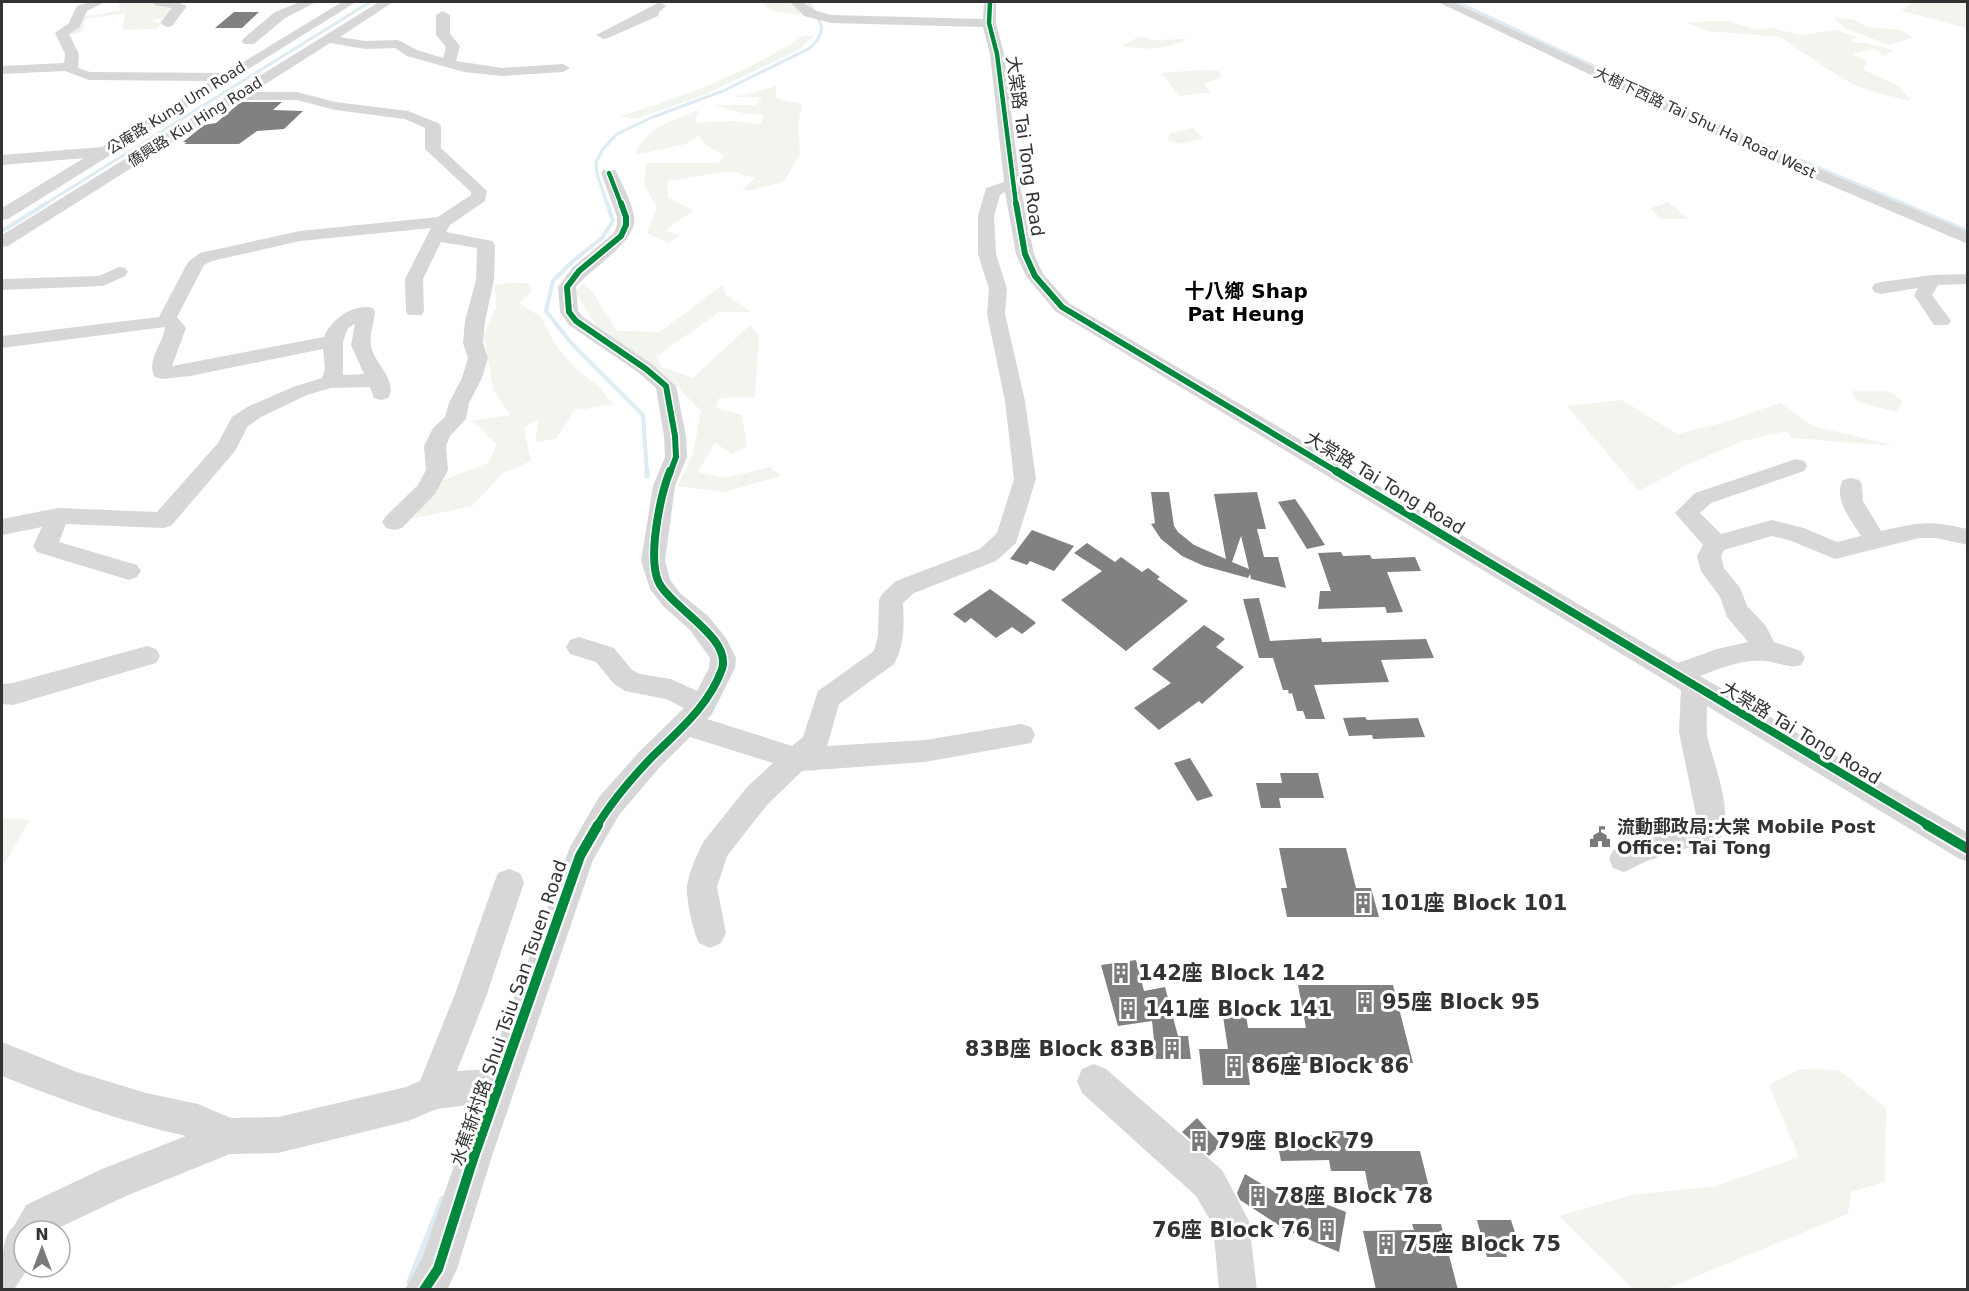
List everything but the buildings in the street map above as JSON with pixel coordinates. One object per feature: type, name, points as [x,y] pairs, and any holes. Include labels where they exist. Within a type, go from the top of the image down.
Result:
[{"type":"street","points":[[99,2],[82,9],[74,24],[62,33],[72,54],[70,66],[75,72],[89,76],[226,77]]},
{"type":"street","points":[[159,2],[181,6],[167,23]]},
{"type":"street","points":[[249,41],[276,18],[310,2]]},
{"type":"street","name":"公庵路 Kung Um Road","points":[[2,215],[350,2]]},
{"type":"street","name":"僑興路 Kiu Hing Road","points":[[2,242],[387,2]]},
{"type":"street","points":[[795,2],[809,13],[851,20],[990,12]]},
{"type":"street","name":"大樹下西路 Tai Shu Ha Road West","points":[[1444,2],[1756,148],[1968,239]]},
{"type":"street","points":[[1471,2],[1788,146],[1968,222]]},
{"type":"street","points":[[603,34],[642,18],[660,6]]},
{"type":"street","name":"大棠路 Tai Tong Road","points":[[990,12],[1012,184],[1025,254],[1035,276],[1062,308],[1968,849]]},
{"type":"street","points":[[443,15],[443,35],[453,46],[448,65]]},
{"type":"street","points":[[276,18],[325,17]]},
{"type":"street","points":[[329,39],[365,45],[399,44],[405,46],[406,51],[448,65],[502,72],[563,68]]},
{"type":"street","points":[[2,70],[70,66]]},
{"type":"street","points":[[236,96],[297,96],[335,106],[408,116],[433,126],[433,149],[479,191],[479,197],[439,229],[414,279],[415,311]]},
{"type":"street","points":[[2,160],[57,157],[109,150]]},
{"type":"street","name":"水蕉新村路 Shui Tsiu San Tsuen Road","points":[[424,1290],[438,1269],[495,1086],[580,856],[609,806],[649,760],[694,715],[722,668],[723,658],[717,645],[699,623],[672,600],[659,583],[653,561],[664,486],[676,457],[675,436],[666,386],[576,321],[569,312],[567,286],[579,271],[621,236],[626,225],[614,170]]},
{"type":"street","points":[[710,933],[702,886],[714,850],[757,796],[814,743],[827,698],[885,657],[891,636],[891,600],[904,587],[988,555],[1008,537],[1025,479],[1015,401],[996,314],[998,289],[987,254],[986,216],[992,192],[1012,184]]},
{"type":"street","points":[[333,341],[190,370],[162,373],[165,352],[177,327],[168,317],[197,262],[206,257],[300,236],[439,229],[486,246],[485,280],[475,321],[473,343],[478,358],[472,378],[459,404],[455,419],[441,433],[435,446],[437,470],[428,489],[394,522]]},
{"type":"street","points":[[2,285],[103,281],[119,272]]},
{"type":"street","points":[[1881,288],[1932,280],[1968,279]]},
{"type":"street","points":[[1932,280],[1923,295],[1941,321]]},
{"type":"street","points":[[2,527],[58,516],[163,520],[227,446],[239,422],[263,407],[328,382],[334,376],[333,341],[340,324],[366,312],[361,345],[381,387],[328,382]]},
{"type":"street","points":[[2,342],[170,321]]},
{"type":"street","points":[[1716,544],[1686,513],[1693,505],[1703,498],[1796,466]]},
{"type":"street","points":[[1851,485],[1852,501],[1875,541]]},
{"type":"street","points":[[58,516],[45,546],[129,572]]},
{"type":"street","points":[[1765,651],[1757,633],[1736,610],[1731,594],[1713,571],[1708,556],[1716,544],[1772,528],[1796,534],[1835,551],[1919,530],[1936,530],[1968,537]]},
{"type":"street","points":[[579,647],[605,655],[628,682],[671,689],[694,715],[795,760],[925,750],[1021,735]]},
{"type":"street","points":[[1624,859],[1638,851],[1711,828],[1712,813],[1693,732],[1684,680],[1726,656],[1780,651],[1792,658]]},
{"type":"street","points":[[2,694],[13,694],[147,656]]},
{"type":"street","points":[[441,1091],[438,1075],[471,994],[509,883]]},
{"type":"street","points":[[2,1059],[74,1088],[146,1110],[198,1121],[230,1136]]},
{"type":"street","points":[[1094,1081],[1209,1184],[1231,1221],[1238,1290]]},
{"type":"street","points":[[38,1219],[115,1182],[230,1136],[278,1135],[408,1104],[441,1091],[495,1086]]},
{"type":"street","points":[[2,1275],[12,1260]]},
{"type":"shaded area","points":[[119,2],[152,2],[174,7],[165,18],[152,20],[161,24],[156,29],[122,30],[125,13],[86,19],[81,32],[69,35],[70,18],[120,11]]},
{"type":"shaded area","points":[[761,2],[792,2],[801,15],[772,11]]},
{"type":"shaded area","points":[[1913,2],[1967,2],[1967,28],[1901,11]]},
{"type":"shaded area","points":[[1834,18],[1853,19],[1867,27],[1901,30],[1913,38],[1889,45],[1845,28]]},
{"type":"shaded area","points":[[1729,21],[1756,30],[1772,28],[1800,35],[1836,30],[1859,38],[1851,39],[1855,43],[1866,43],[1893,50],[1884,56],[1874,49],[1852,54],[1866,61],[1864,70],[1899,86],[1911,101],[1869,91],[1843,79],[1780,37],[1708,31],[1687,23]]},
{"type":"shaded area","points":[[803,36],[814,36],[798,50],[704,95],[635,119],[620,116],[667,101],[737,73]]},
{"type":"shaded area","points":[[1140,36],[1152,40],[1187,39],[1180,43],[1156,48],[1122,46]]},
{"type":"shaded area","points":[[1219,71],[1222,77],[1204,84],[1211,92],[1179,96],[1161,73]]},
{"type":"shaded area","points":[[777,86],[775,98],[802,104],[798,125],[800,155],[783,182],[748,191],[742,190],[755,178],[731,171],[667,181],[668,198],[694,210],[664,231],[680,235],[669,243],[647,233],[657,207],[644,185],[646,163],[719,163],[725,156],[706,145],[699,136],[686,144],[635,155],[646,138],[661,126],[698,110],[695,123],[731,121],[760,124],[764,115],[742,113],[714,105],[757,105],[762,97],[735,97]]},
{"type":"shaded area","points":[[1193,128],[1203,138],[1180,144],[1167,141],[1170,133]]},
{"type":"shaded area","points":[[1668,202],[1689,219],[1661,219],[1651,208]]},
{"type":"shaded area","points":[[527,283],[532,291],[519,303],[541,317],[555,344],[574,367],[598,386],[613,404],[575,409],[556,439],[535,442],[539,419],[524,428],[531,461],[502,474],[472,506],[410,519],[441,481],[488,463],[497,445],[472,421],[510,415],[493,389],[484,335],[496,307],[495,285]]},
{"type":"shaded area","points":[[583,283],[593,293],[617,331],[660,332],[722,285],[726,295],[751,312],[719,312],[656,357],[662,367],[693,378],[750,325],[759,336],[755,397],[719,398],[716,408],[742,415],[747,446],[732,454],[715,443],[698,472],[724,478],[770,467],[781,476],[725,492],[677,486],[693,454],[701,411],[676,385],[599,329],[575,293]]},
{"type":"shaded area","points":[[1851,391],[1889,391],[1903,402],[1896,412],[1858,402]]},
{"type":"shaded area","points":[[1622,400],[1677,434],[1725,422],[1780,403],[1813,426],[1895,446],[1792,438],[1786,431],[1743,441],[1689,464],[1639,491],[1567,406]]},
{"type":"shaded area","points":[[2,818],[30,820],[2,867]]},
{"type":"shaded area","points":[[1800,1069],[1839,1070],[1886,1108],[1885,1182],[1851,1192],[1848,1214],[1666,1289],[1633,1289],[1559,1216],[1636,1194],[1713,1187],[1799,1157],[1769,1085]]},
{"type":"waterway","points":[[45,204],[370,2]]},
{"type":"waterway","points":[[607,204],[597,174],[596,162],[603,149],[617,134],[653,117],[723,91],[810,48],[820,36],[821,25],[808,2]]},
{"type":"waterway","points":[[1457,2],[1750,139],[1905,204]]},
{"type":"waterway","points":[[2,231],[47,203]]},
{"type":"waterway","points":[[607,203],[613,221],[602,238],[573,261],[553,281],[546,311],[573,345],[643,415],[647,473]]},
{"type":"waterway","points":[[1901,203],[1968,231]]},
{"type":"waterway","points":[[410,1282],[443,1199]]},
{"type":"cycle path","points":[[990,2],[989,23],[997,54],[1012,184],[1025,254],[1035,276],[1062,307],[1968,849]]},
{"type":"cycle path","points":[[424,1290],[438,1269],[474,1156],[580,856],[609,806],[649,760],[703,706],[722,668],[723,658],[717,645],[699,623],[672,600],[659,583],[653,561],[664,486],[676,457],[675,436],[666,386],[646,369],[576,321],[569,312],[567,287],[579,271],[621,236],[626,225],[626,217],[609,173]]},
{"type":"place","name":"流動郵政局:大棠 Mobile Post Office: Tai Tong","points":[[1600,837]]},
{"type":"place","name":"101座 Block 101","points":[[1363,903]]},
{"type":"place","name":"142座 Block 142","points":[[1121,973]]},
{"type":"place","name":"95座 Block 95","points":[[1365,1002]]},
{"type":"place","name":"141座 Block 141","points":[[1128,1009]]},
{"type":"place","name":"83B座 Block 83B","points":[[1172,1049]]},
{"type":"place","name":"86座 Block 86","points":[[1234,1066]]},
{"type":"place","name":"79座 Block 79","points":[[1199,1141]]},
{"type":"place","name":"78座 Block 78","points":[[1258,1196]]},
{"type":"place","name":"76座 Block 76","points":[[1327,1230]]},
{"type":"place","name":"75座 Block 75","points":[[1386,1244]]},
{"type":"district","name":"十八鄉 Shap Pat Heung","points":[[1246,302]]}]
